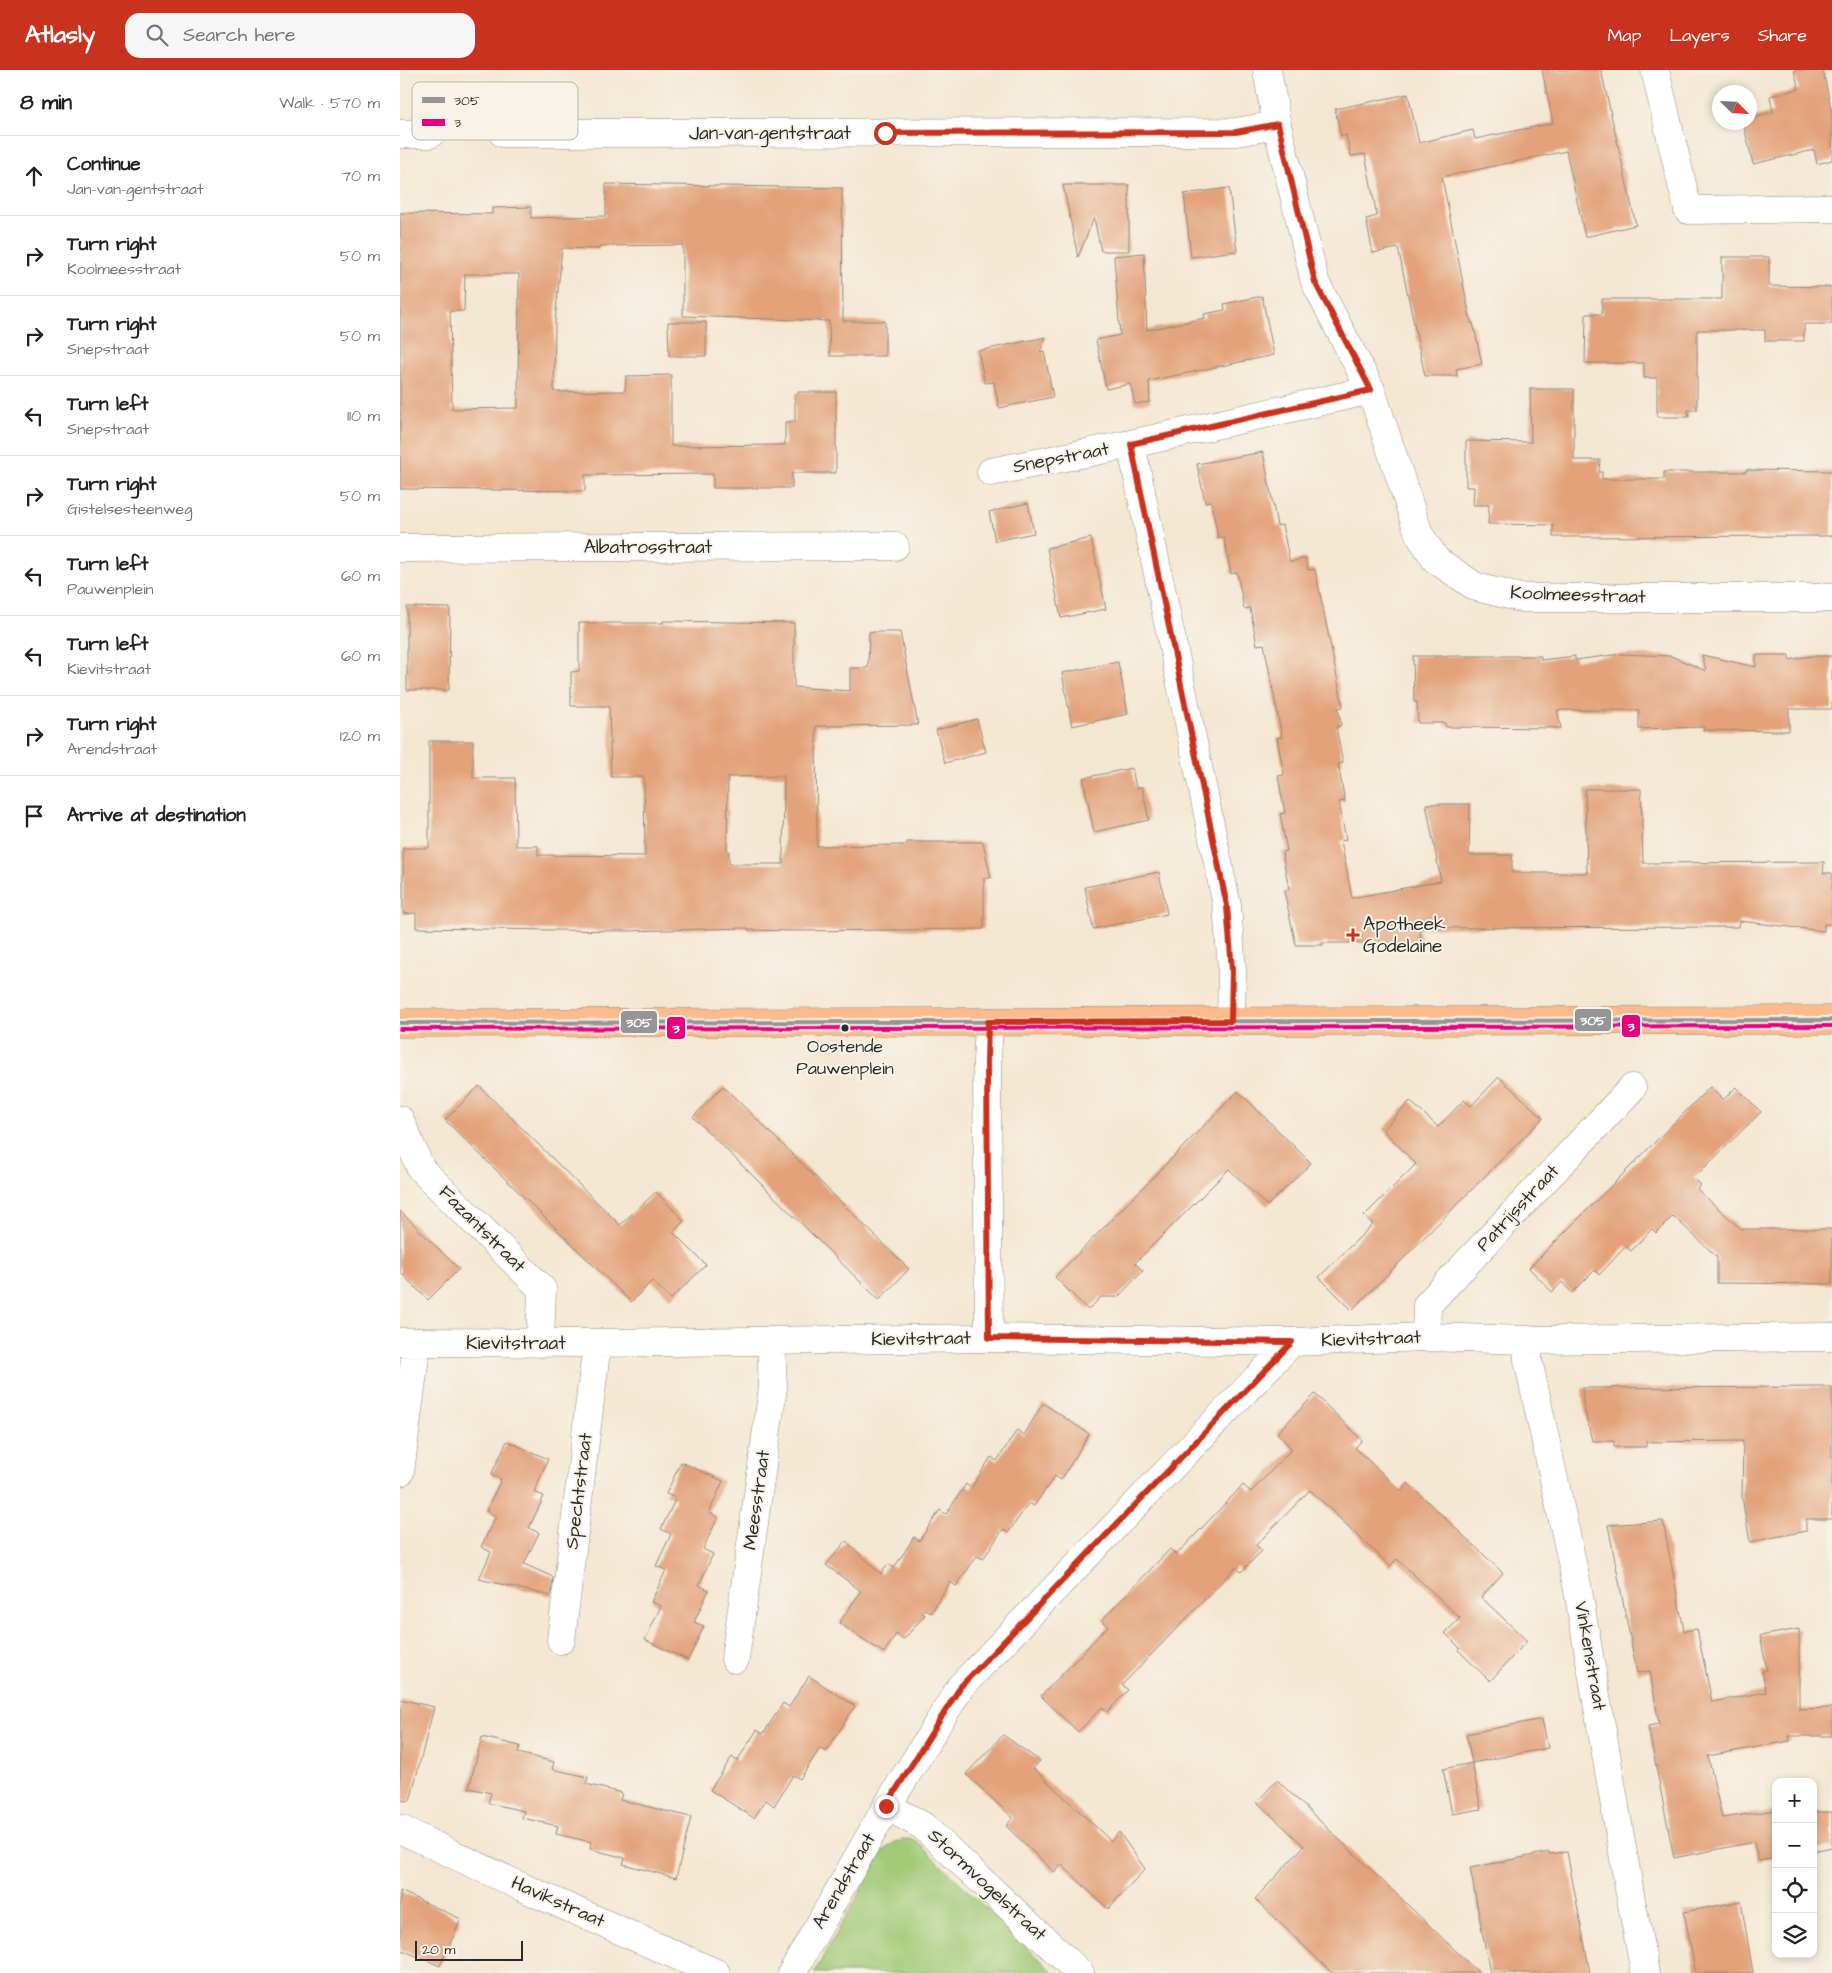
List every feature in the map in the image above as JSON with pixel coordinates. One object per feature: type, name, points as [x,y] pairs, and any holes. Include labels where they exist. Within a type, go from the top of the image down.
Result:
[{"type":"main road","points":[[400,1023],[1832,1020]]},
{"type":"street","name":"Koolmeesstraat","points":[[1267,70],[1315,282],[1371,390],[1419,534],[1436,560],[1476,587],[1521,598],[1832,598]]},
{"type":"street","points":[[1656,70],[1688,210],[1832,208]]},
{"type":"street","name":"Jan-van-gentstraat","points":[[578,133],[1236,132],[1278,124]]},
{"type":"street","name":"Snepstraat","points":[[991,472],[1131,444],[1371,390]]},
{"type":"street","name":"Snepstraat","points":[[1131,444],[1227,906],[1232,970],[1231,1021]]},
{"type":"street","name":"Albatrosstraat","points":[[400,548],[895,546]]},
{"type":"street","points":[[988,1022],[989,1338]]},
{"type":"street","name":"Patrijsstraat","points":[[1426,1337],[1427,1305],[1632,1088]]},
{"type":"street","name":"Fazantstraat","points":[[400,1120],[421,1169],[542,1289],[540,1343]]},
{"type":"street","name":"Kievitstraat","points":[[409,1342],[597,1343],[989,1338],[1292,1342],[1426,1337],[1528,1340],[1832,1337]]},
{"type":"street","name":"Vinkenstraat","points":[[1528,1340],[1528,1360],[1577,1585],[1645,1973]]},
{"type":"street","name":"Meesstraat","points":[[735,1659],[773,1388],[771,1341]]},
{"type":"street","points":[[400,1472],[409,1342]]},
{"type":"street","name":"Arendstraat","points":[[792,1973],[886,1806],[961,1686],[1292,1342]]},
{"type":"street","name":"Spechtstraat","points":[[561,1640],[597,1343]]},
{"type":"street","name":"Stormvogelstraat","points":[[886,1806],[923,1826],[1080,1973]]},
{"type":"street","name":"Havikstraat","points":[[400,1829],[522,1887],[716,1973]]},
{"type":"green space","points":[[909,1839],[917,1842],[1054,1973],[814,1973],[880,1856],[893,1844]]},
{"type":"building","points":[[1542,70],[1601,70],[1636,225],[1585,237],[1566,151],[1442,177],[1471,323],[1473,323],[1482,364],[1456,369],[1457,376],[1425,376],[1398,248],[1373,253],[1366,219],[1377,216],[1365,154],[1351,156],[1346,135],[1341,136],[1335,109],[1408,94],[1419,143],[1473,130],[1475,139],[1553,123]]},
{"type":"building","points":[[1794,70],[1823,70],[1832,114],[1832,160],[1817,164],[1814,150],[1753,164],[1745,130],[1757,130],[1757,116],[1773,112],[1770,96],[1799,89]]},
{"type":"building","points":[[606,184],[842,188],[843,321],[885,321],[885,356],[830,356],[829,321],[683,316],[683,245],[599,246],[599,249],[562,248],[555,322],[554,392],[625,391],[626,376],[671,375],[671,446],[785,445],[785,422],[795,422],[795,394],[798,394],[798,392],[836,392],[836,473],[792,473],[792,488],[713,488],[713,474],[585,475],[585,491],[400,489],[400,213],[492,214],[492,208],[531,207],[531,218],[606,216]],"holes":[[[465,274],[519,274],[518,408],[452,409],[450,311],[464,311]]]},
{"type":"building","points":[[1063,185],[1129,185],[1129,251],[1101,251],[1094,218],[1078,257]]},
{"type":"building","points":[[1229,188],[1237,251],[1191,257],[1184,194]]},
{"type":"building","points":[[1144,253],[1147,330],[1205,318],[1204,314],[1225,310],[1224,304],[1262,296],[1274,355],[1149,381],[1150,402],[1135,404],[1130,384],[1106,389],[1096,340],[1120,335],[1114,256]]},
{"type":"building","points":[[1722,257],[1769,257],[1769,286],[1832,287],[1832,324],[1804,324],[1804,341],[1765,341],[1765,330],[1697,330],[1697,410],[1688,410],[1689,417],[1657,417],[1657,378],[1644,378],[1644,363],[1585,363],[1586,314],[1602,314],[1602,299],[1722,299]]},
{"type":"building","points":[[668,322],[706,322],[706,356],[669,356]]},
{"type":"building","points":[[1046,337],[1040,352],[1044,351],[1053,397],[999,408],[994,382],[985,383],[978,351]]},
{"type":"building","points":[[1530,389],[1574,389],[1574,460],[1600,460],[1599,472],[1602,472],[1602,479],[1664,479],[1664,472],[1746,472],[1746,470],[1832,471],[1832,536],[1553,537],[1553,525],[1488,524],[1489,505],[1473,505],[1474,487],[1466,487],[1466,441],[1531,442]]},
{"type":"building","points":[[1263,452],[1277,526],[1282,525],[1290,562],[1306,558],[1308,570],[1315,569],[1343,707],[1338,708],[1341,725],[1336,727],[1343,763],[1338,764],[1345,801],[1339,802],[1346,840],[1341,841],[1352,898],[1441,881],[1426,804],[1470,804],[1469,855],[1512,855],[1512,873],[1587,873],[1585,789],[1641,789],[1643,863],[1824,862],[1823,873],[1832,873],[1832,924],[1824,924],[1824,931],[1739,921],[1738,927],[1419,928],[1422,943],[1322,943],[1323,945],[1296,945],[1284,891],[1289,889],[1282,852],[1287,851],[1280,814],[1285,813],[1278,776],[1284,775],[1277,738],[1282,737],[1264,644],[1257,645],[1250,608],[1244,609],[1237,572],[1231,574],[1224,537],[1218,538],[1211,501],[1205,502],[1197,464]]},
{"type":"building","points":[[1028,503],[1034,533],[995,541],[989,512]]},
{"type":"building","points":[[1091,538],[1106,609],[1061,618],[1047,548]]},
{"type":"building","points":[[407,607],[450,608],[449,690],[407,690]]},
{"type":"building","points":[[663,621],[794,623],[794,687],[850,691],[850,668],[868,668],[869,632],[900,632],[918,725],[816,726],[817,846],[907,845],[907,842],[983,842],[991,878],[984,878],[984,929],[796,931],[748,930],[748,928],[625,931],[416,928],[416,913],[403,914],[403,848],[429,848],[429,741],[473,741],[473,778],[515,778],[516,846],[538,846],[538,855],[645,856],[644,777],[611,777],[609,706],[571,706],[571,672],[579,671],[579,623],[663,623]],"holes":[[[784,776],[783,864],[729,864],[729,851],[727,851],[728,777]]]},
{"type":"building","points":[[1621,654],[1671,656],[1706,671],[1702,655],[1756,667],[1756,655],[1789,655],[1789,660],[1811,656],[1832,656],[1832,709],[1789,709],[1789,731],[1703,730],[1704,727],[1639,729],[1639,710],[1557,710],[1561,728],[1446,727],[1445,723],[1418,723],[1417,702],[1414,702],[1413,656],[1541,656],[1541,660],[1575,656],[1575,660]]},
{"type":"building","points":[[1118,662],[1128,714],[1072,726],[1062,673]]},
{"type":"building","points":[[977,719],[986,752],[945,763],[936,730]]},
{"type":"building","points":[[1132,768],[1136,788],[1142,787],[1149,820],[1094,832],[1083,778]]},
{"type":"building","points":[[1159,872],[1167,914],[1093,929],[1085,887]]},
{"type":"building","points":[[1499,1077],[1543,1118],[1352,1310],[1319,1277],[1373,1224],[1364,1216],[1416,1164],[1383,1130],[1410,1101],[1438,1127],[1464,1100],[1471,1106]]},
{"type":"building","points":[[479,1086],[620,1225],[656,1192],[684,1221],[673,1232],[706,1265],[671,1299],[652,1281],[631,1302],[445,1120]]},
{"type":"building","points":[[723,1086],[909,1269],[879,1300],[693,1117]]},
{"type":"building","points":[[1710,1087],[1723,1100],[1736,1087],[1761,1112],[1694,1178],[1701,1185],[1697,1189],[1741,1229],[1832,1229],[1832,1284],[1717,1283],[1717,1257],[1673,1216],[1656,1233],[1652,1229],[1631,1251],[1626,1246],[1599,1275],[1595,1270],[1572,1293],[1562,1282],[1552,1292],[1529,1268]]},
{"type":"building","points":[[1238,1091],[1311,1163],[1267,1206],[1229,1169],[1135,1263],[1143,1271],[1118,1297],[1101,1297],[1088,1310],[1055,1277]]},
{"type":"building","points":[[400,1211],[459,1269],[428,1300],[400,1272]]},
{"type":"building","points":[[1832,1387],[1832,1519],[1806,1519],[1806,1531],[1750,1542],[1742,1497],[1743,1441],[1646,1442],[1646,1447],[1614,1447],[1614,1441],[1592,1441],[1583,1403],[1582,1388]]},
{"type":"building","points":[[1315,1394],[1362,1440],[1355,1448],[1401,1491],[1408,1483],[1503,1573],[1481,1597],[1527,1641],[1490,1681],[1458,1650],[1460,1648],[1445,1633],[1460,1618],[1397,1559],[1390,1566],[1310,1490],[1256,1545],[1262,1551],[1241,1572],[1236,1567],[1122,1685],[1128,1690],[1107,1712],[1102,1707],[1078,1732],[1041,1696],[1108,1626],[1102,1620],[1170,1549],[1176,1555],[1243,1485],[1251,1492],[1292,1449],[1277,1433]]},
{"type":"building","points":[[1043,1403],[1089,1434],[1061,1480],[1055,1476],[1034,1506],[1029,1503],[1008,1533],[1003,1529],[983,1559],[977,1556],[956,1586],[950,1582],[931,1613],[925,1609],[922,1613],[925,1615],[904,1639],[896,1634],[884,1653],[839,1623],[861,1591],[826,1565],[846,1541],[881,1574],[888,1564],[894,1568],[914,1537],[919,1541],[940,1510],[946,1514],[966,1484],[971,1488],[991,1457],[997,1461],[1017,1430],[1024,1435]]},
{"type":"building","points":[[507,1441],[548,1459],[534,1492],[544,1496],[529,1528],[539,1533],[524,1564],[553,1577],[551,1596],[479,1579],[491,1552],[481,1547],[496,1516],[486,1511],[501,1479],[491,1475]]},
{"type":"building","points":[[681,1462],[723,1481],[709,1513],[718,1517],[703,1549],[713,1554],[699,1585],[709,1590],[694,1622],[704,1626],[688,1660],[645,1640],[661,1606],[651,1602],[666,1570],[656,1566],[671,1534],[661,1529],[676,1498],[666,1494]]},
{"type":"building","points":[[1663,1521],[1684,1631],[1697,1629],[1712,1702],[1766,1692],[1762,1671],[1767,1670],[1760,1636],[1799,1629],[1799,1709],[1832,1708],[1832,1736],[1789,1736],[1790,1741],[1708,1756],[1722,1818],[1772,1811],[1772,1859],[1758,1861],[1754,1842],[1674,1858],[1648,1726],[1659,1724],[1650,1671],[1637,1673],[1608,1525]]},
{"type":"building","points":[[809,1676],[855,1706],[826,1752],[820,1748],[800,1779],[793,1775],[774,1806],[766,1800],[754,1818],[710,1790],[732,1757],[737,1761],[757,1730],[763,1734],[783,1703],[789,1707]]},
{"type":"building","points":[[400,1699],[434,1707],[410,1801],[400,1800]]},
{"type":"building","points":[[1542,1719],[1548,1748],[1472,1763],[1466,1734]]},
{"type":"building","points":[[1003,1735],[1040,1761],[1033,1768],[1111,1841],[1119,1832],[1145,1869],[1108,1909],[1061,1864],[1054,1872],[1006,1826],[1013,1818],[966,1774]]},
{"type":"building","points":[[482,1737],[520,1746],[518,1753],[554,1762],[552,1769],[588,1777],[586,1784],[622,1793],[620,1800],[691,1817],[676,1878],[623,1864],[625,1858],[590,1849],[591,1842],[556,1834],[558,1826],[522,1818],[524,1811],[488,1803],[491,1793],[469,1788]]},
{"type":"building","points":[[1472,1763],[1481,1809],[1452,1814],[1443,1769]]},
{"type":"building","points":[[1277,1780],[1479,1973],[1332,1973],[1255,1899],[1304,1846],[1257,1802]]},
{"type":"building","points":[[1817,1812],[1832,1812],[1832,1847],[1817,1850]]},
{"type":"building","points":[[1549,1852],[1549,1854],[1567,1852],[1590,1973],[1490,1973],[1470,1868]]},
{"type":"building","points":[[400,1891],[461,1919],[440,1966],[400,1949]]},
{"type":"building","points":[[1741,1901],[1753,1973],[1696,1973],[1684,1912]]},
{"type":"transit line","name":"305","points":[[400,1023],[1832,1020]]},
{"type":"transit line","name":"3","points":[[400,1029],[1832,1026]]},
{"type":"place","name":"Apotheek Godelaine","points":[[1353,935]]},
{"type":"place","name":"Oostende Pauwenplein","points":[[845,1028]]},
{"type":"route","points":[[885,133],[1236,132],[1278,124],[1315,282],[1371,390],[1131,444],[1227,906],[1232,970],[1231,1021],[988,1022],[987,1294],[989,1338],[1292,1342],[961,1686],[886,1806]]}]
